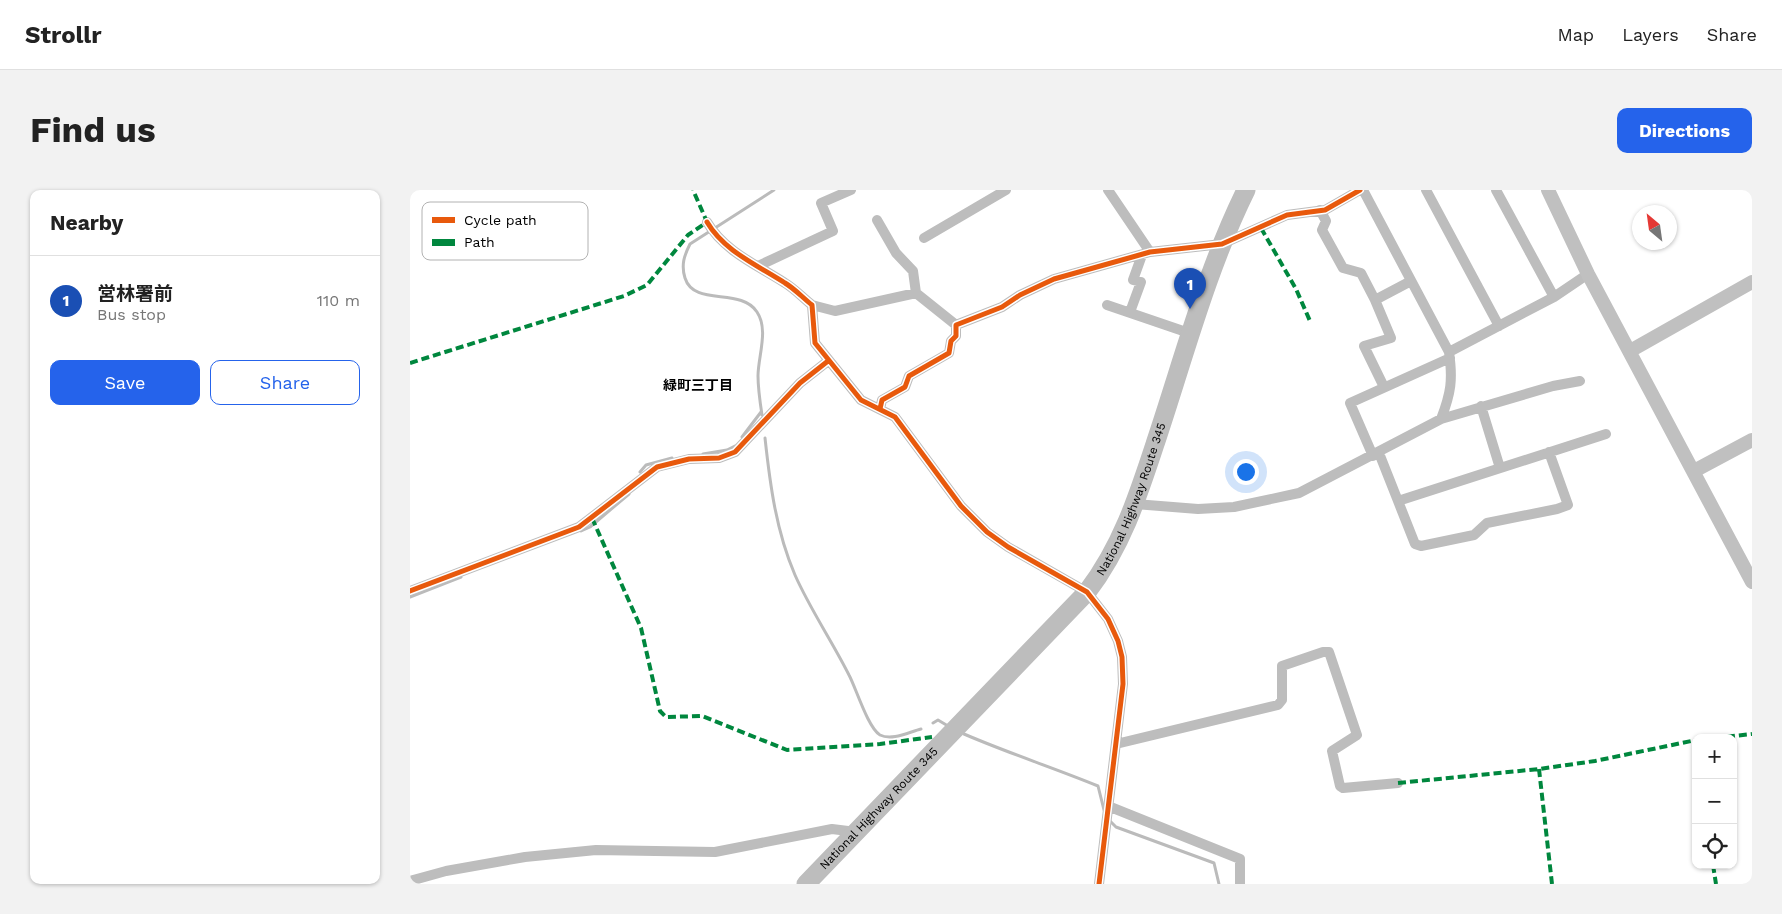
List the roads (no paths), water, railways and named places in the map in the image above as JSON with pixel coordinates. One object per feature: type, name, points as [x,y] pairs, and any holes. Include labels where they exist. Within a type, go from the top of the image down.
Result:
[{"type":"highway","name":"National Highway Route 345","points":[[806,884],[1087,592],[1115,551],[1135,504],[1222,244],[1246,190]]},
{"type":"street","points":[[758,266],[833,231],[821,203],[851,190]]},
{"type":"street","points":[[924,238],[994,193],[1006,190]]},
{"type":"street","points":[[1108,190],[1146,253]]},
{"type":"street","points":[[956,325],[1002,307],[1020,295],[1054,279],[1146,253],[1222,244],[1287,215],[1320,210],[1361,190],[1412,281],[1450,355],[1453,376],[1450,398],[1441,419]]},
{"type":"street","points":[[1426,190],[1500,326]]},
{"type":"street","points":[[1496,190],[1554,297]]},
{"type":"street","points":[[1548,190],[1588,274],[1752,582]]},
{"type":"street","points":[[1320,210],[1326,221],[1322,230],[1343,268],[1361,273],[1391,338],[1364,346],[1384,387]]},
{"type":"street","points":[[877,220],[896,253],[913,271],[916,292],[956,325]]},
{"type":"street","points":[[707,222],[715,235],[787,284],[812,305],[835,310],[916,292]]},
{"type":"street","points":[[1130,312],[1141,282],[1133,280],[1146,253]]},
{"type":"street","points":[[1549,452],[1568,505],[1557,509],[1487,523],[1474,535],[1421,546],[1415,544],[1398,500],[1350,403],[1450,355],[1554,297],[1588,274]]},
{"type":"street","points":[[1375,300],[1412,281]]},
{"type":"street","points":[[1630,351],[1752,282]]},
{"type":"street","points":[[812,305],[814,343],[861,400],[895,417],[961,506],[986,532],[1087,592],[1108,619],[1122,657],[1123,684],[1099,884]]},
{"type":"street","points":[[1107,305],[1192,334]]},
{"type":"street","points":[[880,409],[882,400],[906,387],[909,376],[949,353],[951,342],[956,336],[956,325]]},
{"type":"street","points":[[410,591],[579,527],[657,467],[689,459],[719,458],[735,452],[800,383],[828,361]]},
{"type":"street","points":[[1135,504],[1198,509],[1234,507],[1261,503],[1299,493],[1376,455],[1441,419],[1553,386],[1580,381]]},
{"type":"street","points":[[1481,406],[1500,468]]},
{"type":"street","points":[[1398,500],[1606,434]]},
{"type":"street","points":[[1694,470],[1752,440]]},
{"type":"street","points":[[1116,744],[1278,706],[1282,700],[1282,666],[1323,652],[1329,652],[1357,735],[1332,751],[1340,786],[1343,788],[1398,783]]},
{"type":"street","points":[[1108,806],[1240,859],[1240,884]]},
{"type":"street","points":[[410,881],[446,871],[525,857],[596,850],[715,852],[832,829],[856,832]]},
{"type":"waterway","points":[[762,415],[758,368],[763,335],[757,312],[750,305],[740,300],[708,295],[690,287],[685,278],[683,265],[690,244],[774,190]]},
{"type":"waterway","points":[[742,437],[761,412]]},
{"type":"waterway","points":[[765,438],[778,524],[788,558],[807,600],[849,675],[871,724],[880,735],[885,737],[895,737],[921,729]]},
{"type":"waterway","points":[[703,454],[727,450],[735,446]]},
{"type":"waterway","points":[[640,472],[646,465],[672,458]]},
{"type":"waterway","points":[[581,531],[590,527],[629,494]]},
{"type":"waterway","points":[[410,597],[461,577]]},
{"type":"waterway","points":[[933,723],[938,720],[948,726]]},
{"type":"waterway","points":[[964,734],[1098,786],[1104,810]]},
{"type":"waterway","points":[[1109,820],[1116,827],[1214,863],[1219,884]]},
{"type":"place","name":"営林署前","points":[[1190,309]]},
{"type":"district","name":"緑町三丁目","points":[[698,385]]}]
